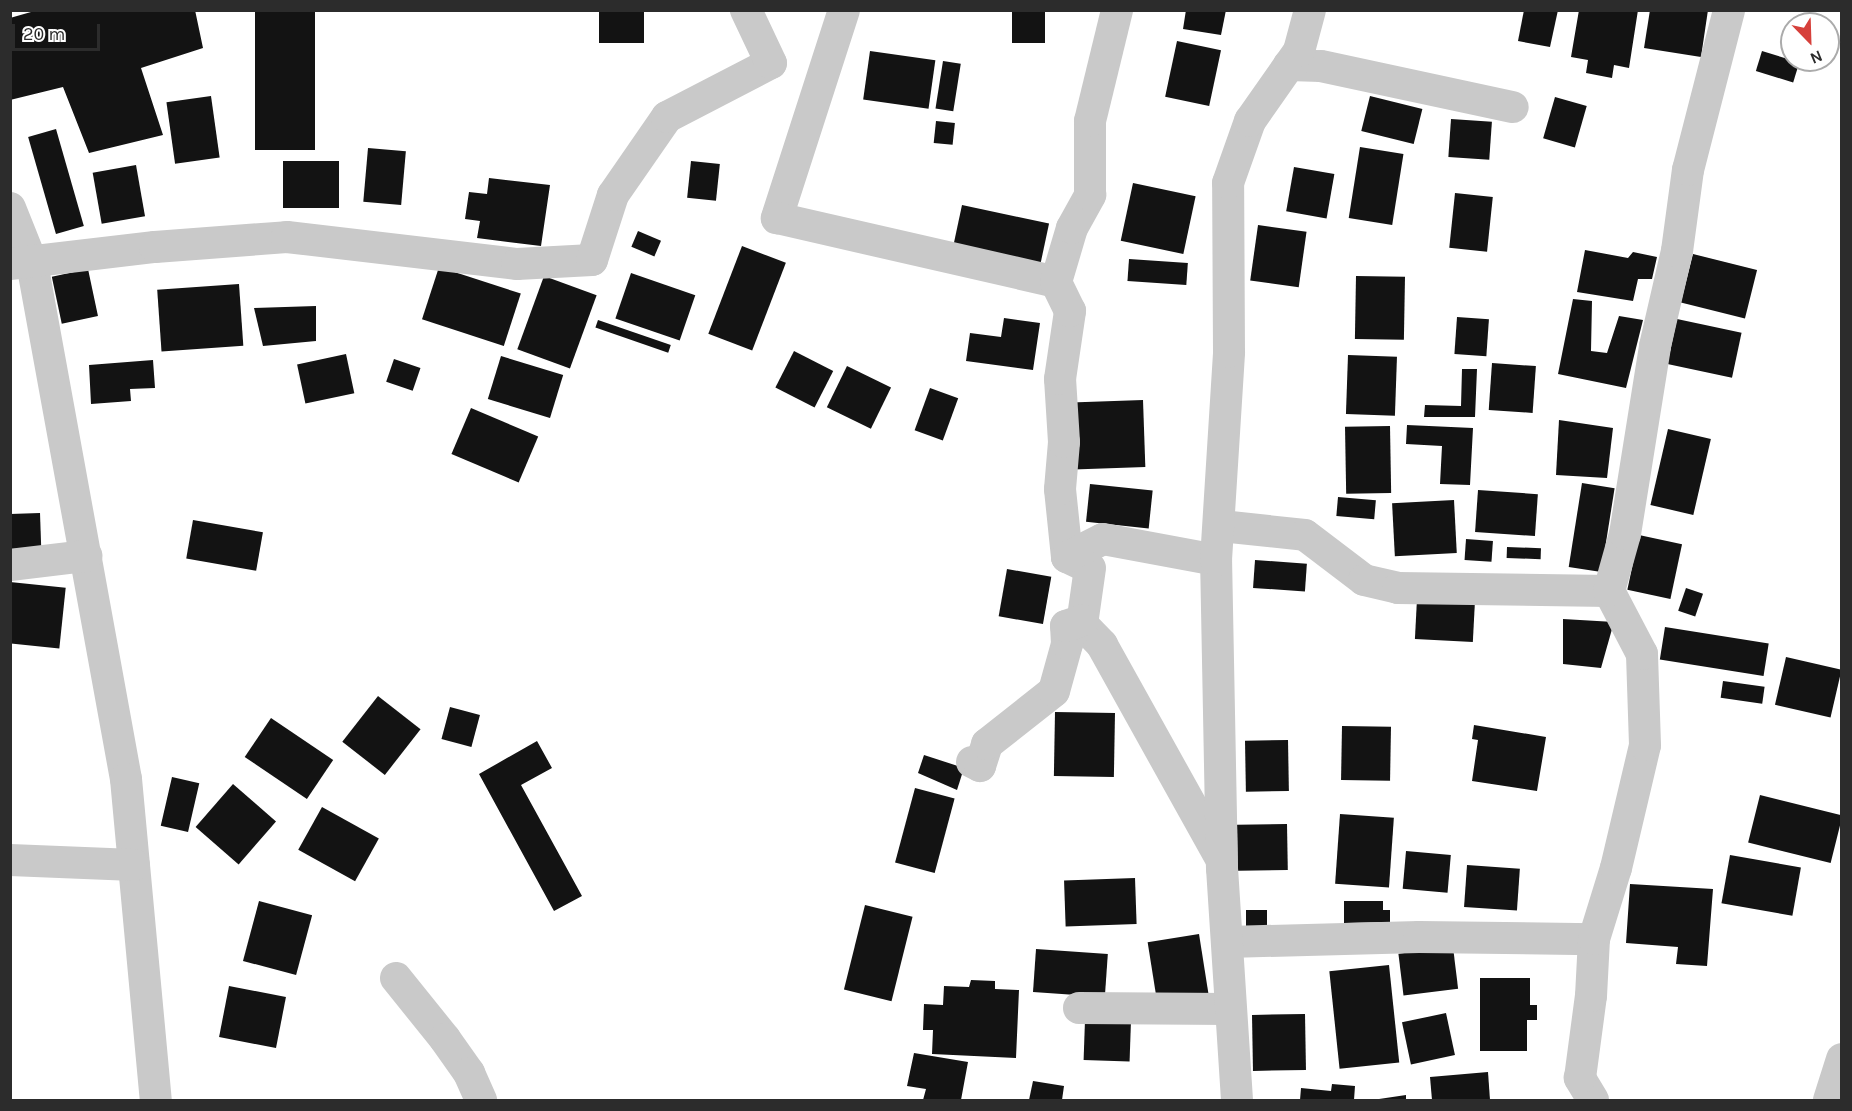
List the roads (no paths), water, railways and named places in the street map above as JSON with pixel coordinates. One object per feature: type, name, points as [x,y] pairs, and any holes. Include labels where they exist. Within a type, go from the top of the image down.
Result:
[{"type":"street","points":[[21,264],[155,247],[287,237],[516,264],[592,260],[613,195],[667,117],[771,63],[746,10]]},
{"type":"street","points":[[844,10],[777,218],[1056,282]]},
{"type":"street","points":[[1067,557],[1060,489],[1064,442],[1060,379],[1070,311],[1056,282],[1072,228],[1090,195],[1090,121],[1117,10]]},
{"type":"street","points":[[1237,1101],[1222,861],[1216,560],[1221,526],[1229,352],[1228,183],[1250,121],[1299,51],[1310,10]]},
{"type":"street","points":[[1593,1101],[1580,1078],[1591,996],[1593,939],[1616,868],[1645,745],[1642,654],[1609,591],[1625,534],[1655,346],[1677,251],[1688,170],[1729,10]]},
{"type":"street","points":[[1289,65],[1322,66],[1513,107]]},
{"type":"street","points":[[10,208],[86,556],[126,778],[156,1101]]},
{"type":"street","points":[[1221,526],[1305,535],[1364,580],[1398,588],[1511,586],[1549,591],[1609,591]]},
{"type":"street","points":[[1067,557],[1102,539],[1216,560]]},
{"type":"street","points":[[10,564],[86,556]]},
{"type":"street","points":[[1067,557],[1090,568],[1082,624],[1102,645],[1222,861]]},
{"type":"street","points":[[972,762],[980,766],[987,744],[1054,691],[1067,644],[1065,626],[1083,620]]},
{"type":"street","points":[[10,860],[134,865]]},
{"type":"street","points":[[1228,942],[1419,937],[1593,939]]},
{"type":"street","points":[[396,978],[451,1048],[481,1101]]},
{"type":"street","points":[[1079,1008],[1230,1009]]},
{"type":"street","points":[[1829,1101],[1842,1059]]}]
